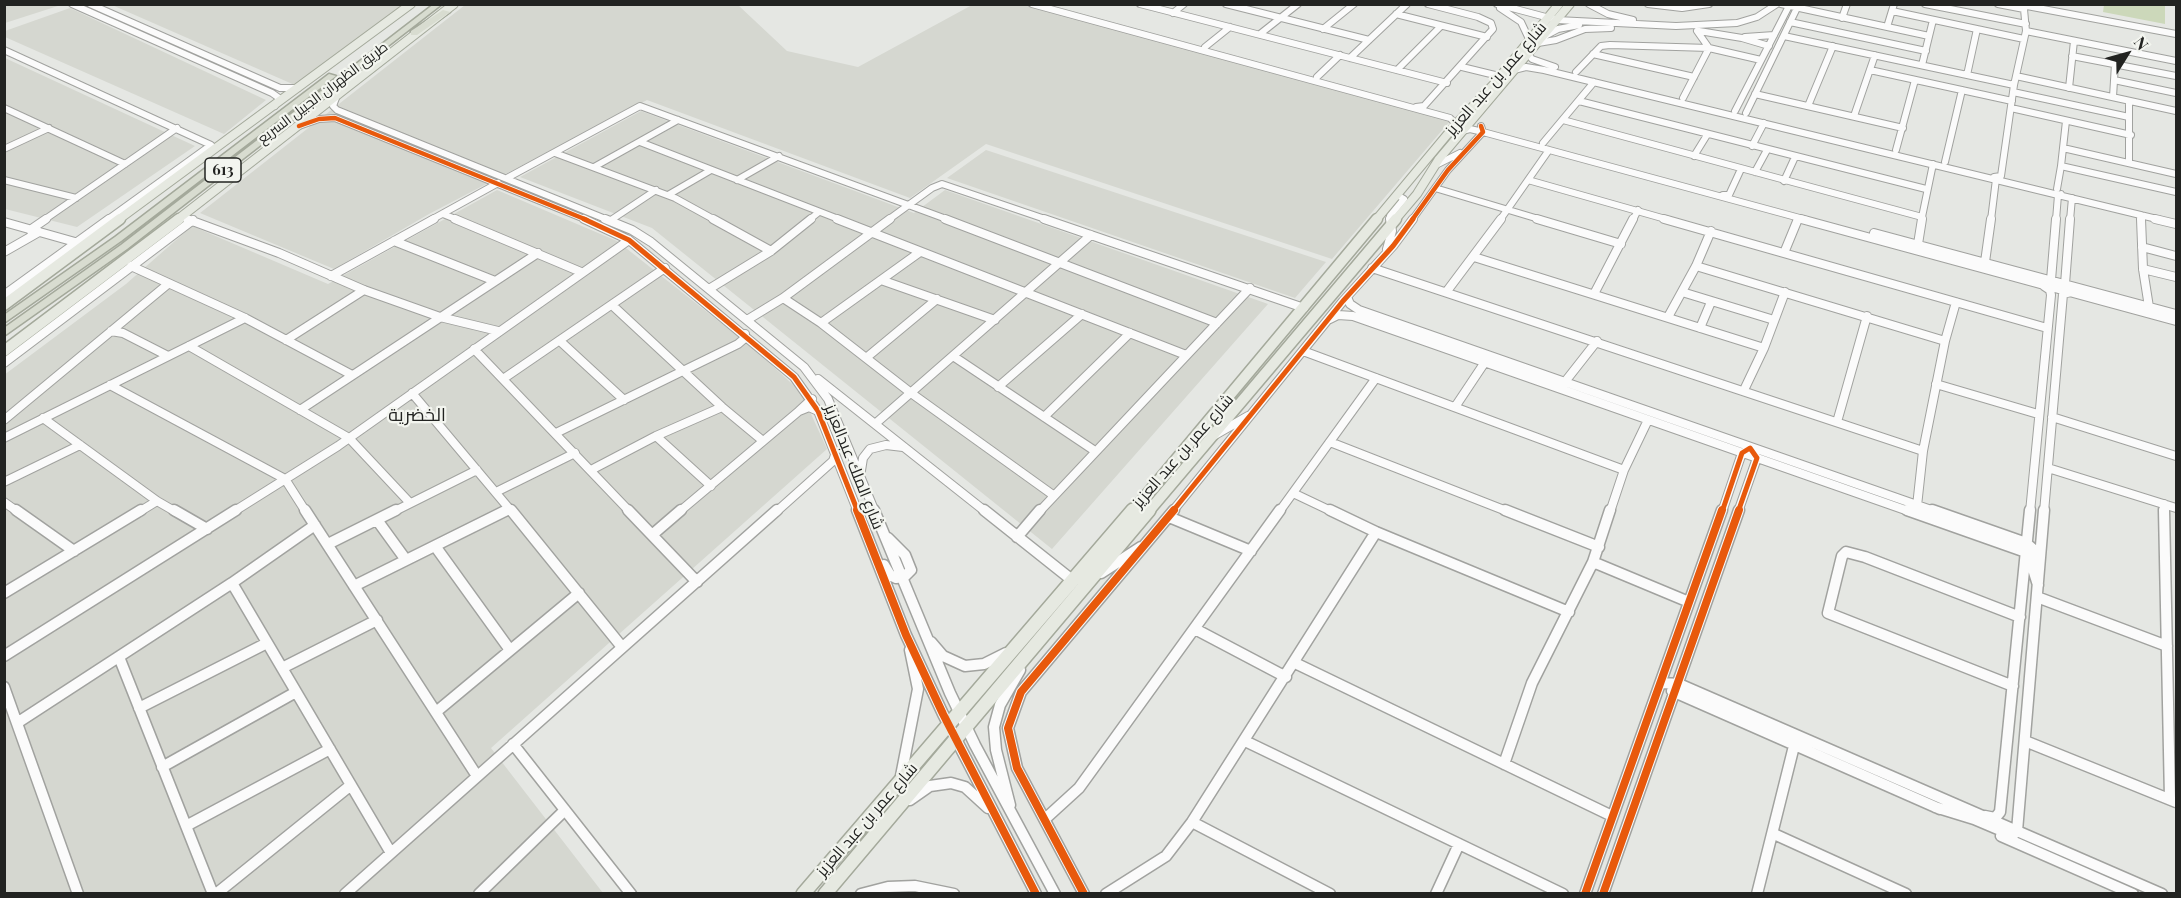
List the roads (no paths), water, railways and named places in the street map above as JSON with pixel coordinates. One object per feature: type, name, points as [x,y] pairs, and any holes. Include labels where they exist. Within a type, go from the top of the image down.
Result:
[{"type":"highway","name":"طريق الظهران الجبيل السريع","points":[[4,320],[118,239],[427,4]]},
{"type":"highway","name":"طريق الظهران الجبيل السريع","points":[[4,334],[124,247],[227,166],[443,8]]},
{"type":"main road","points":[[4,304],[411,4]]},
{"type":"main road","name":"613","points":[[4,351],[336,98],[443,8],[454,4]]},
{"type":"main road","name":"شارع عمر بن عبد العزيز","points":[[1554,17],[1559,4]]},
{"type":"main road","name":"شارع عمر بن عبد العزيز","points":[[803,894],[1304,308],[1396,195],[1459,127],[1499,76],[1536,40],[1554,17],[1570,4]]},
{"type":"main road","name":"شارع عمر بن عبد العزيز","points":[[1468,116],[1514,70],[1528,54],[1536,40]]},
{"type":"main road","name":"شارع عمر بن عبد العزيز","points":[[825,894],[1417,194],[1459,127]]},
{"type":"street","points":[[72,4],[272,93],[279,98],[275,106]]},
{"type":"street","points":[[90,4],[280,88],[291,89],[303,85]]},
{"type":"street","points":[[1032,4],[1450,118],[1459,127],[1482,129],[1543,143],[2176,314]]},
{"type":"street","points":[[1140,4],[1447,83]]},
{"type":"street","points":[[1173,13],[1184,4]]},
{"type":"street","points":[[1226,4],[1369,40]]},
{"type":"street","points":[[1260,34],[1298,4]]},
{"type":"street","points":[[1323,29],[1354,4]]},
{"type":"street","points":[[1350,58],[1407,4]]},
{"type":"street","points":[[1388,101],[1421,108],[1424,106],[1462,67],[1493,29],[1491,23],[1478,17],[1428,4]]},
{"type":"street","points":[[1492,4],[1516,17],[1536,40],[1556,40],[1585,29],[1596,28],[1697,31],[1742,38],[1769,46]]},
{"type":"street","points":[[1497,4],[1554,17],[1676,27],[1718,26],[1757,17],[1779,4],[1929,36]]},
{"type":"street","points":[[1506,4],[1554,17],[1691,23],[1748,15],[1764,5]]},
{"type":"street","points":[[1589,4],[1608,14],[1639,21]]},
{"type":"street","points":[[1648,4],[1682,8],[1709,4]]},
{"type":"street","points":[[1842,18],[1847,4]]},
{"type":"street","points":[[1887,27],[1894,4]]},
{"type":"street","points":[[1925,4],[2074,41],[2176,61]]},
{"type":"street","points":[[1998,4],[2047,7],[2176,34]]},
{"type":"street","points":[[1050,5],[1468,116],[1482,129],[1549,150],[2176,321]]},
{"type":"street","points":[[1735,111],[1789,6]]},
{"type":"street","points":[[1985,262],[2014,85],[2026,28],[2026,7]]},
{"type":"street","points":[[1746,113],[1797,8]]},
{"type":"street","points":[[85,10],[104,16],[110,13]]},
{"type":"street","points":[[1892,11],[2024,39]]},
{"type":"street","points":[[1396,14],[1487,38]]},
{"type":"street","points":[[1922,65],[1933,20]]},
{"type":"street","points":[[1536,40],[1558,29],[1596,22]]},
{"type":"street","points":[[1790,22],[1926,51]]},
{"type":"street","points":[[1397,70],[1441,26]]},
{"type":"street","points":[[1205,47],[1230,27]]},
{"type":"street","points":[[1967,75],[1977,29]]},
{"type":"street","points":[[1697,31],[1709,48]]},
{"type":"street","points":[[1742,38],[1774,35]]},
{"type":"street","points":[[1784,36],[2014,85]]},
{"type":"street","points":[[2069,88],[2074,41]]},
{"type":"street","points":[[1576,72],[1601,46],[1610,45],[1709,48],[1761,60]]},
{"type":"street","points":[[1808,106],[1833,46]]},
{"type":"street","points":[[1683,98],[1709,48]]},
{"type":"street","points":[[5,51],[211,145]]},
{"type":"street","points":[[1528,54],[1537,66],[1594,82],[1933,164],[1998,177]]},
{"type":"street","points":[[1593,54],[1694,77]]},
{"type":"street","points":[[1317,77],[1340,55]]},
{"type":"street","points":[[1854,116],[1875,55]]},
{"type":"street","points":[[2072,56],[2176,76]]},
{"type":"street","points":[[2113,97],[2115,64]]},
{"type":"street","points":[[1514,70],[1537,66],[1576,72],[1945,162],[2057,192],[2176,218]]},
{"type":"street","points":[[1462,67],[1499,76]]},
{"type":"street","points":[[1870,70],[1962,90],[2066,121],[2130,135]]},
{"type":"street","points":[[2016,76],[2176,111]]},
{"type":"street","points":[[1896,150],[1915,80]]},
{"type":"street","points":[[2114,80],[2176,93]]},
{"type":"street","points":[[1543,143],[1594,82]]},
{"type":"street","points":[[272,93],[281,92],[280,88]]},
{"type":"street","points":[[1945,162],[1962,90]]},
{"type":"street","points":[[2013,93],[2129,117]]},
{"type":"street","points":[[1755,94],[1903,128]]},
{"type":"street","points":[[336,98],[333,106],[338,110]]},
{"type":"street","points":[[1579,100],[1707,135],[1926,189]]},
{"type":"street","points":[[2129,101],[2129,163]]},
{"type":"street","points":[[507,178],[640,106],[779,156],[1217,323]]},
{"type":"street","points":[[4,108],[125,164]]},
{"type":"street","points":[[335,118],[325,113],[338,110]]},
{"type":"street","name":"شارع الملك عبدالعزيز","points":[[338,110],[611,220],[651,242],[777,344],[804,367],[828,399],[882,530],[907,558],[911,570],[902,577]]},
{"type":"street","points":[[298,126],[319,119],[335,118]]},
{"type":"street","name":"شارع الملك عبدالعزيز","points":[[335,118],[596,223],[629,240],[726,318],[794,377],[812,399],[818,411],[906,635],[956,739],[1036,894]]},
{"type":"street","points":[[594,167],[678,120]]},
{"type":"street","points":[[1563,120],[1922,217]]},
{"type":"street","points":[[2051,280],[2057,192],[2066,121]]},
{"type":"street","points":[[1752,146],[1764,123]]},
{"type":"street","points":[[6,147],[49,128]]},
{"type":"street","points":[[30,230],[177,128]]},
{"type":"street","points":[[1084,894],[1017,768],[1008,728],[1022,692],[1384,255],[1482,129]]},
{"type":"street","points":[[1694,156],[1707,135]]},
{"type":"street","points":[[4,295],[211,145],[228,140]]},
{"type":"street","points":[[640,142],[1186,355]]},
{"type":"street","points":[[2063,148],[2176,174]]},
{"type":"street","points":[[1434,166],[1467,150]]},
{"type":"street","points":[[1447,291],[1508,210],[1549,150]]},
{"type":"street","points":[[1755,172],[1767,150]]},
{"type":"street","points":[[555,153],[668,195],[771,251]]},
{"type":"street","points":[[737,180],[779,156]]},
{"type":"street","points":[[1784,181],[1795,157]]},
{"type":"street","points":[[1918,244],[1926,189],[1933,164]]},
{"type":"street","points":[[2061,166],[2176,192]]},
{"type":"street","points":[[1730,194],[1741,169]]},
{"type":"street","points":[[668,195],[711,170]]},
{"type":"street","points":[[4,180],[76,198]]},
{"type":"street","points":[[1528,180],[2047,328]]},
{"type":"street","points":[[331,276],[498,183]]},
{"type":"street","points":[[747,320],[783,298],[932,188],[946,184],[1304,308]]},
{"type":"street","points":[[1673,184],[1724,195],[1730,194]]},
{"type":"street","points":[[1435,188],[1621,244]]},
{"type":"street","points":[[611,220],[656,190]]},
{"type":"street","points":[[2057,192],[2072,198],[2176,224]]},
{"type":"street","points":[[1384,255],[1390,242],[1390,216],[1404,199],[1396,195]]},
{"type":"street","points":[[2065,284],[2072,198]]},
{"type":"street","points":[[1776,212],[1773,209],[1830,221]]},
{"type":"street","points":[[1594,294],[1638,210]]},
{"type":"street","points":[[709,289],[771,251],[819,212]]},
{"type":"street","points":[[443,214],[581,272]]},
{"type":"street","points":[[2141,215],[2143,269],[2149,307]]},
{"type":"street","points":[[182,217],[279,253],[364,290],[440,317],[498,332]]},
{"type":"street","points":[[1784,252],[1798,218]]},
{"type":"street","points":[[4,363],[52,329],[193,220]]},
{"type":"street","points":[[4,222],[75,242]]},
{"type":"street","points":[[1668,317],[1696,266],[1711,231]]},
{"type":"street","points":[[4,252],[39,232]]},
{"type":"street","points":[[875,424],[1091,235]]},
{"type":"street","points":[[4,657],[349,438],[629,240]]},
{"type":"street","points":[[394,241],[495,281]]},
{"type":"street","points":[[2142,247],[2176,256]]},
{"type":"street","points":[[2053,252],[2067,248]]},
{"type":"street","points":[[821,323],[920,252]]},
{"type":"street","points":[[300,410],[538,253]]},
{"type":"street","points":[[1474,257],[1764,348]]},
{"type":"street","points":[[131,266],[245,318],[352,375]]},
{"type":"street","points":[[1696,266],[1945,340]]},
{"type":"street","points":[[503,379],[665,268]]},
{"type":"street","points":[[1372,268],[1447,291],[1923,451]]},
{"type":"street","points":[[2143,269],[2176,277]]},
{"type":"street","points":[[881,280],[995,320]]},
{"type":"street","points":[[1985,816],[1995,818],[2000,812],[2020,617],[2051,295],[2050,290],[2038,283]]},
{"type":"street","points":[[4,420],[168,284]]},
{"type":"street","points":[[1017,537],[1053,495],[1250,288]]},
{"type":"street","points":[[286,340],[364,290]]},
{"type":"street","points":[[1682,292],[1774,320]]},
{"type":"street","points":[[1744,390],[1764,348],[1785,292]]},
{"type":"street","points":[[2017,831],[2062,299],[2065,293],[2074,293]]},
{"type":"street","points":[[2051,295],[2057,294],[2062,299]]},
{"type":"street","points":[[1347,297],[1356,313],[1485,362],[1648,420],[1917,506],[2026,548]]},
{"type":"street","points":[[783,298],[821,323],[911,393],[1053,495]]},
{"type":"street","points":[[866,358],[937,299]]},
{"type":"street","points":[[1700,328],[1711,302]]},
{"type":"street","points":[[1917,506],[1923,451],[1945,340],[1956,302]]},
{"type":"street","points":[[612,305],[722,407],[763,441]]},
{"type":"street","points":[[1327,321],[1338,315],[1356,313],[1564,383],[1746,450],[1756,458],[2034,550],[2032,569],[2038,585]]},
{"type":"street","points":[[998,387],[1082,314]]},
{"type":"street","points":[[1837,422],[1867,316]]},
{"type":"street","points":[[4,438],[245,318]]},
{"type":"street","points":[[726,318],[740,325],[768,348],[775,348],[777,344]]},
{"type":"street","points":[[111,331],[123,333],[168,356]]},
{"type":"street","points":[[1044,417],[1130,333]]},
{"type":"street","points":[[556,433],[741,343],[745,334]]},
{"type":"street","points":[[560,340],[624,400]]},
{"type":"street","points":[[1564,383],[1597,341]]},
{"type":"street","points":[[189,346],[349,438],[410,504]]},
{"type":"street","points":[[474,349],[697,582]]},
{"type":"street","points":[[1303,351],[1624,470]]},
{"type":"street","points":[[953,356],[1095,451]]},
{"type":"street","points":[[1455,407],[1485,362]]},
{"type":"street","points":[[804,367],[1072,580]]},
{"type":"street","points":[[1045,819],[1079,788],[1376,378]]},
{"type":"street","points":[[1936,384],[2038,414]]},
{"type":"street","points":[[110,385],[285,479],[477,776]]},
{"type":"street","points":[[412,393],[622,647]]},
{"type":"street","points":[[652,535],[812,399]]},
{"type":"street","points":[[591,470],[656,436],[722,407]]},
{"type":"street","points":[[799,411],[809,407],[818,411]]},
{"type":"street","points":[[1212,437],[1252,414]]},
{"type":"street","points":[[2052,417],[2176,456]]},
{"type":"street","points":[[43,418],[157,501],[207,529]]},
{"type":"street","points":[[1504,764],[1532,683],[1593,562],[1624,470],[1648,420]]},
{"type":"street","points":[[656,436],[711,486]]},
{"type":"street","points":[[1330,442],[1599,547]]},
{"type":"street","points":[[4,482],[80,445]]},
{"type":"street","points":[[860,477],[863,458],[870,449],[886,445],[906,448]]},
{"type":"street","points":[[1585,894],[1746,450]]},
{"type":"street","points":[[496,492],[575,453]]},
{"type":"street","points":[[345,894],[833,461],[835,455]]},
{"type":"street","points":[[1603,894],[1677,689],[1756,458]]},
{"type":"street","points":[[2048,468],[2176,508]]},
{"type":"street","points":[[820,472],[833,469],[843,476]]},
{"type":"street","points":[[327,544],[477,470]]},
{"type":"street","points":[[1293,493],[1376,532],[1569,612]]},
{"type":"street","points":[[6,591],[157,501]]},
{"type":"street","points":[[4,502],[74,551]]},
{"type":"street","points":[[2025,741],[2173,801],[2167,646],[2172,629],[2164,504]]},
{"type":"street","points":[[855,506],[869,527],[887,573],[896,578],[902,577],[959,713],[1055,894]]},
{"type":"street","points":[[354,586],[510,509]]},
{"type":"street","points":[[1169,517],[1251,551]]},
{"type":"street","points":[[377,520],[406,560]]},
{"type":"street","points":[[17,723],[232,583],[315,525]]},
{"type":"street","points":[[1106,894],[1166,856],[1192,822],[1376,532]]},
{"type":"street","points":[[1091,580],[1120,559],[1146,545]]},
{"type":"street","points":[[435,546],[510,650]]},
{"type":"street","points":[[2013,686],[1828,613],[1842,556],[1846,552],[1865,557],[2020,617]]},
{"type":"street","points":[[1593,562],[1689,602]]},
{"type":"street","points":[[2166,563],[2176,567]]},
{"type":"street","points":[[232,583],[390,853]]},
{"type":"street","points":[[436,712],[579,593]]},
{"type":"street","points":[[2037,597],[2167,646]]},
{"type":"street","points":[[282,668],[377,620]]},
{"type":"street","points":[[1195,628],[1286,677]]},
{"type":"street","points":[[926,634],[943,656],[965,666],[992,661],[1018,644]]},
{"type":"street","points":[[894,789],[904,765],[918,689],[917,676],[906,635]]},
{"type":"street","points":[[139,708],[267,643]]},
{"type":"street","points":[[1012,814],[996,750],[994,728],[1000,705],[1032,649]]},
{"type":"street","points":[[118,657],[215,894],[351,785]]},
{"type":"street","points":[[1295,663],[1612,816]]},
{"type":"street","points":[[1662,683],[1985,816],[2162,894]]},
{"type":"street","points":[[4,687],[78,894]]},
{"type":"street","points":[[1677,689],[1794,746],[2133,894]]},
{"type":"street","points":[[162,767],[296,692]]},
{"type":"street","points":[[1245,741],[1563,894]]},
{"type":"street","points":[[513,744],[632,894]]},
{"type":"street","points":[[1757,894],[1774,834],[1794,746]]},
{"type":"street","points":[[186,826],[330,749]]},
{"type":"street","points":[[895,812],[923,790],[937,784],[951,783],[973,792],[994,814]]},
{"type":"street","points":[[1935,807],[1974,819],[2007,833],[2014,834],[2017,831]]},
{"type":"street","points":[[479,894],[565,810]]},
{"type":"street","points":[[1192,822],[1330,894]]},
{"type":"street","points":[[1774,834],[1906,894]]},
{"type":"street","points":[[1436,894],[1459,844]]},
{"type":"street","points":[[861,894],[888,887],[915,886],[954,894]]},
{"type":"district","name":"الخضرية","points":[[417,415]]}]
